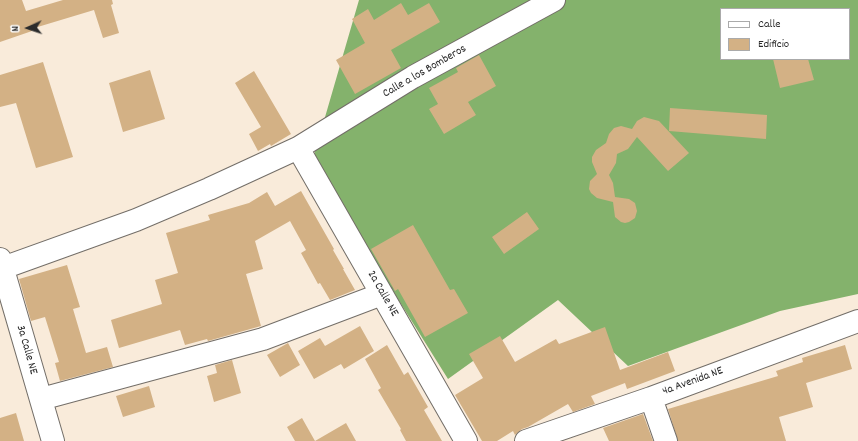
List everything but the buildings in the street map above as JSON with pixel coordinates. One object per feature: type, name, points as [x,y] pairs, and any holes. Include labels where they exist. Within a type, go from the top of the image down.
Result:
[{"type":"street","name":"Calle a los Bomberos","points":[[1,266],[136,220],[209,189],[298,148],[413,77],[554,0]]},
{"type":"street","name":"2a Calle NE","points":[[298,148],[466,441]]},
{"type":"street","name":"3a Calle NE","points":[[1,266],[53,441]]},
{"type":"street","points":[[40,399],[263,339],[382,294]]},
{"type":"street","name":"4a Avenida NE","points":[[526,441],[651,398],[858,321]]},
{"type":"street","points":[[651,398],[666,441]]},
{"type":"green space","points":[[359,0],[858,0],[858,294],[780,311],[628,366],[558,300],[448,379],[312,162]]}]
